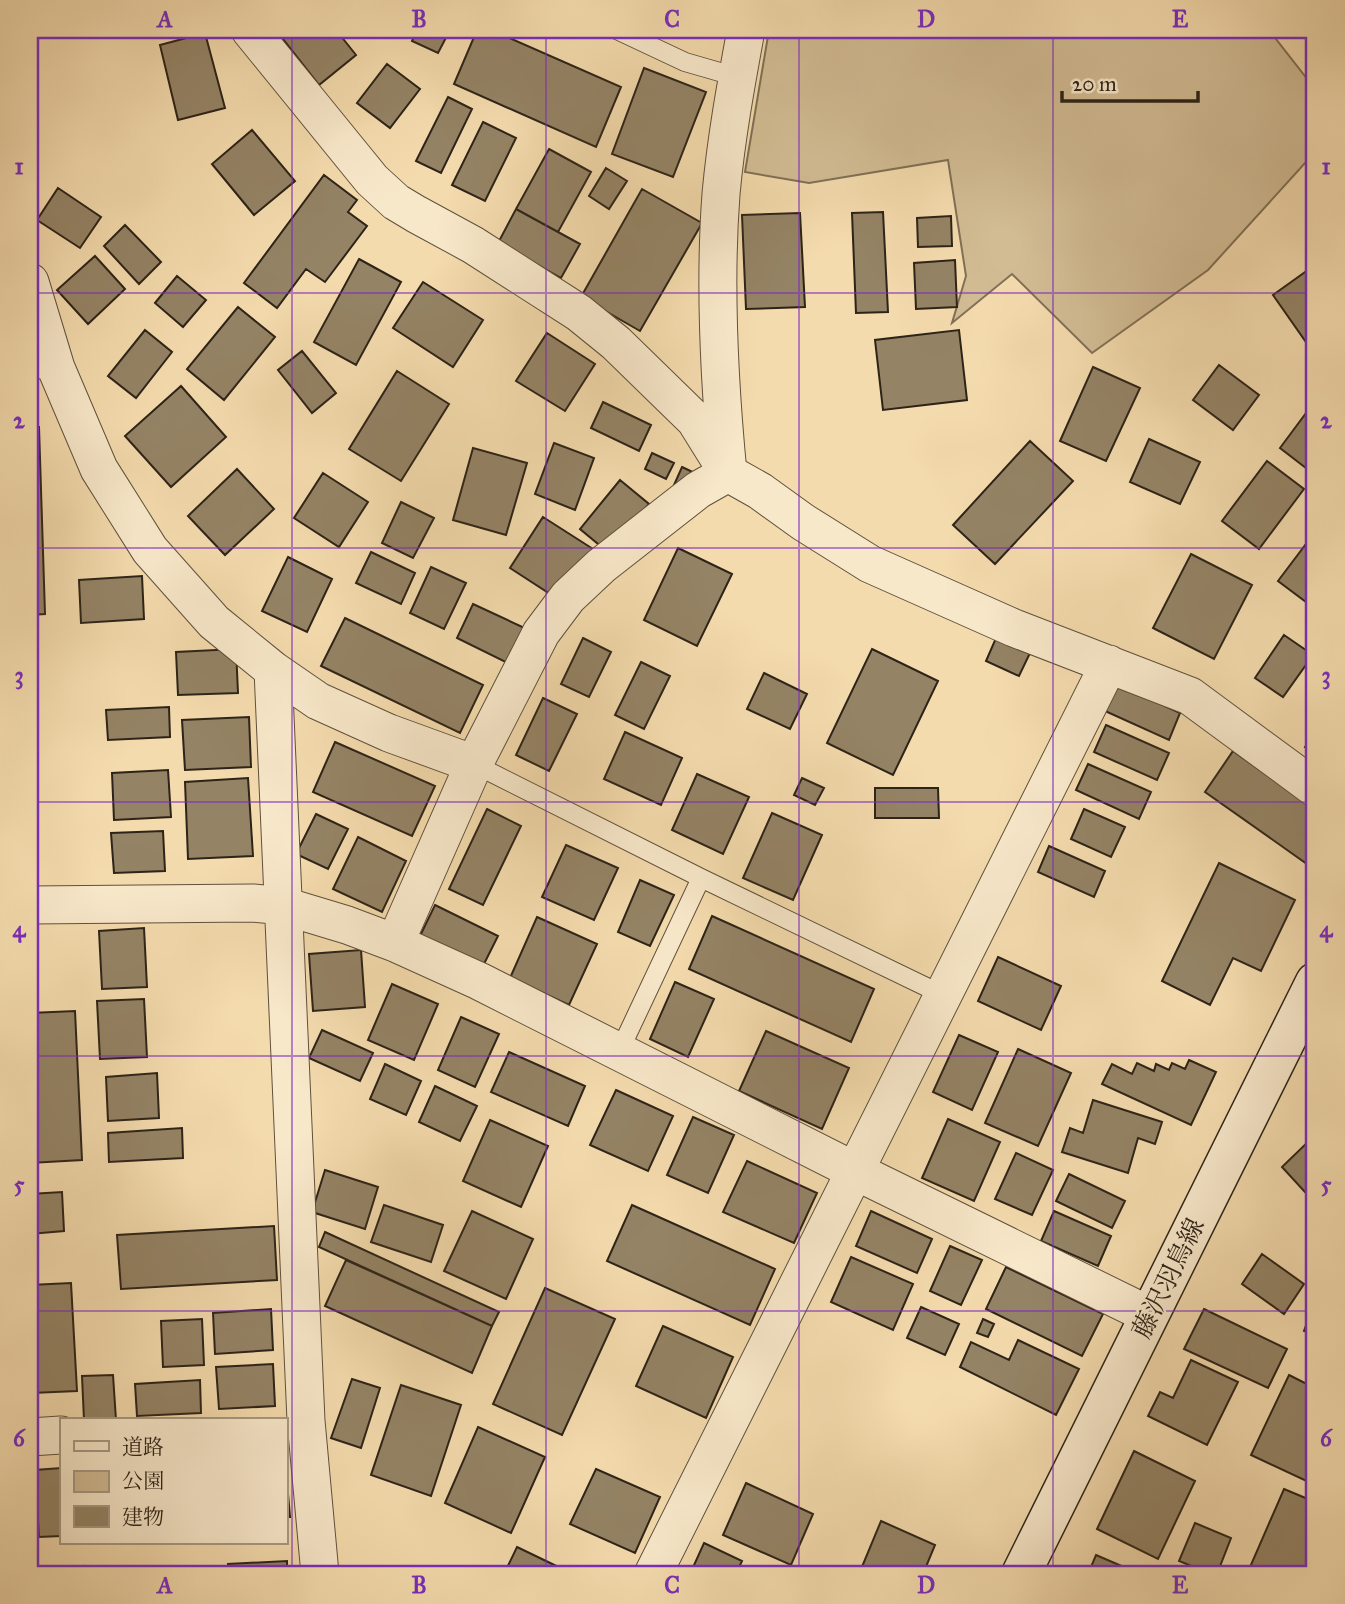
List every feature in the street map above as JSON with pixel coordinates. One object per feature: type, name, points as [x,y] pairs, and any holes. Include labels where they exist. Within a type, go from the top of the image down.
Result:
[{"type":"street","points":[[250,30],[372,180],[396,202],[473,245],[589,320],[695,421],[728,472],[870,564],[1014,628],[1190,695],[1315,788]]},
{"type":"street","points":[[728,472],[720,387],[721,196],[746,30]]},
{"type":"street","points":[[30,282],[43,370],[99,469],[150,550],[214,622],[273,670],[318,701],[389,733],[474,764]]},
{"type":"street","points":[[395,943],[474,764],[541,634],[568,597],[601,566],[698,490],[728,472]]},
{"type":"street","points":[[653,1574],[1109,664]]},
{"type":"street","points":[[273,670],[284,906],[296,1422],[320,1574]]},
{"type":"street","points":[[30,905],[253,903],[284,906],[395,943],[479,981],[855,1171],[1149,1315]]},
{"type":"street","name":"藤沢羽鳥線","points":[[1021,1574],[1315,982]]},
{"type":"street","points":[[30,1437],[60,1435]]},
{"type":"lane","points":[[617,30],[685,62],[737,77]]},
{"type":"lane","points":[[474,764],[943,995]]},
{"type":"lane","points":[[619,1052],[701,878]]},
{"type":"green space","points":[[769,30],[1269,30],[1315,89],[1315,152],[1208,270],[1092,353],[1012,274],[952,323],[966,276],[948,160],[809,183],[745,172]]},
{"type":"building","points":[[276,30],[336,30],[356,55],[319,85]]},
{"type":"building","points":[[417,30],[450,30],[438,53],[412,41]]},
{"type":"building","points":[[477,30],[491,30],[621,87],[596,147],[454,84]]},
{"type":"building","points":[[205,33],[225,108],[178,120],[160,45]]},
{"type":"building","points":[[387,64],[420,89],[390,128],[357,103]]},
{"type":"building","points":[[644,68],[706,92],[673,177],[612,154]]},
{"type":"building","points":[[448,97],[472,109],[441,173],[416,161]]},
{"type":"building","points":[[483,122],[516,138],[485,201],[452,185]]},
{"type":"building","points":[[252,130],[295,181],[254,215],[212,164]]},
{"type":"building","points":[[549,149],[591,172],[558,232],[516,209]]},
{"type":"building","points":[[606,168],[627,181],[609,209],[589,196]]},
{"type":"building","points":[[324,175],[357,200],[348,212],[367,226],[325,282],[306,269],[277,308],[244,283]]},
{"type":"building","points":[[58,188],[101,217],[80,248],[37,220]]},
{"type":"building","points":[[642,189],[702,223],[640,331],[581,297]]},
{"type":"building","points":[[516,209],[580,244],[561,278],[498,243]]},
{"type":"building","points":[[883,212],[888,312],[856,313],[852,213]]},
{"type":"building","points":[[800,213],[805,307],[746,309],[742,215]]},
{"type":"building","points":[[951,216],[952,246],[918,247],[917,218]]},
{"type":"building","points":[[125,225],[161,262],[139,284],[104,246]]},
{"type":"building","points":[[95,256],[125,289],[88,324],[57,290]]},
{"type":"building","points":[[359,259],[401,282],[356,365],[314,342]]},
{"type":"building","points":[[955,260],[957,307],[916,309],[914,263]]},
{"type":"building","points":[[1315,265],[1315,355],[1273,295]]},
{"type":"building","points":[[177,276],[206,300],[183,327],[155,303]]},
{"type":"building","points":[[423,282],[483,320],[453,367],[393,328]]},
{"type":"building","points":[[238,307],[275,337],[224,400],[187,369]]},
{"type":"building","points":[[145,330],[172,352],[136,398],[108,376]]},
{"type":"building","points":[[959,330],[967,400],[883,410],[875,340]]},
{"type":"building","points":[[547,333],[595,364],[565,411],[516,381]]},
{"type":"building","points":[[302,351],[336,393],[312,413],[278,370]]},
{"type":"building","points":[[1219,365],[1259,395],[1233,430],[1193,400]]},
{"type":"building","points":[[1093,367],[1140,388],[1106,461],[1060,441]]},
{"type":"building","points":[[397,371],[449,404],[401,481],[349,449]]},
{"type":"building","points":[[181,386],[226,437],[171,487],[125,436]]},
{"type":"building","points":[[1315,401],[1315,475],[1280,448]]},
{"type":"building","points":[[603,402],[651,425],[639,451],[591,428]]},
{"type":"building","points":[[30,427],[39,427],[45,614],[30,615]]},
{"type":"building","points":[[1149,439],[1200,462],[1180,504],[1130,482]]},
{"type":"building","points":[[1030,441],[1073,481],[995,564],[953,525]]},
{"type":"building","points":[[554,443],[594,458],[575,510],[535,494]]},
{"type":"building","points":[[473,448],[527,463],[506,535],[453,520]]},
{"type":"building","points":[[652,453],[674,463],[666,479],[645,469]]},
{"type":"building","points":[[1267,461],[1304,489],[1259,549],[1222,521]]},
{"type":"building","points":[[682,467],[699,475],[690,493],[674,485]]},
{"type":"building","points":[[237,469],[274,509],[225,555],[188,516]]},
{"type":"building","points":[[323,473],[368,502],[339,547],[294,518]]},
{"type":"building","points":[[620,480],[649,504],[609,553],[580,529]]},
{"type":"building","points":[[401,502],[434,518],[413,558],[382,543]]},
{"type":"building","points":[[543,517],[593,549],[561,601],[510,568]]},
{"type":"building","points":[[1315,532],[1315,606],[1314,608],[1278,581]]},
{"type":"building","points":[[678,548],[732,574],[697,646],[644,620]]},
{"type":"building","points":[[371,552],[415,573],[401,604],[356,583]]},
{"type":"building","points":[[1191,554],[1252,585],[1214,659],[1153,628]]},
{"type":"building","points":[[288,557],[332,579],[307,632],[262,611]]},
{"type":"building","points":[[431,567],[466,583],[444,629],[410,613]]},
{"type":"building","points":[[142,576],[144,619],[81,623],[79,580]]},
{"type":"building","points":[[473,604],[531,631],[514,666],[457,638]]},
{"type":"building","points":[[345,618],[483,685],[460,733],[321,666]]},
{"type":"building","points":[[1284,635],[1313,655],[1283,697],[1255,678]]},
{"type":"building","points":[[583,638],[611,652],[589,697],[561,684]]},
{"type":"building","points":[[996,638],[1030,653],[1019,676],[986,661]]},
{"type":"building","points":[[236,649],[238,693],[178,695],[176,652]]},
{"type":"building","points":[[872,649],[938,681],[893,775],[827,743]]},
{"type":"building","points":[[641,662],[670,676],[644,729],[615,715]]},
{"type":"building","points":[[764,673],[807,694],[790,729],[747,709]]},
{"type":"building","points":[[1118,684],[1180,713],[1169,740],[1105,711]]},
{"type":"building","points":[[543,698],[577,714],[549,771],[516,755]]},
{"type":"building","points":[[169,707],[170,737],[108,740],[106,710]]},
{"type":"building","points":[[249,717],[251,767],[185,770],[182,720]]},
{"type":"building","points":[[1106,725],[1169,753],[1157,780],[1094,752]]},
{"type":"building","points":[[625,732],[682,758],[661,805],[604,779]]},
{"type":"building","points":[[1315,733],[1315,755],[1305,747]]},
{"type":"building","points":[[335,742],[435,786],[412,836],[313,792]]},
{"type":"building","points":[[1233,751],[1315,809],[1315,852],[1307,864],[1205,792]]},
{"type":"building","points":[[1088,764],[1151,792],[1139,819],[1076,790]]},
{"type":"building","points":[[168,770],[171,817],[114,820],[112,773]]},
{"type":"building","points":[[697,774],[749,797],[723,854],[672,830]]},
{"type":"building","points":[[248,778],[253,856],[188,859],[185,782]]},
{"type":"building","points":[[802,778],[824,788],[815,805],[794,795]]},
{"type":"building","points":[[875,788],[938,788],[939,818],[875,818]]},
{"type":"building","points":[[487,809],[521,826],[483,905],[449,889]]},
{"type":"building","points":[[1084,809],[1125,827],[1111,857],[1071,839]]},
{"type":"building","points":[[772,813],[822,835],[793,900],[743,878]]},
{"type":"building","points":[[316,814],[348,829],[328,869],[296,854]]},
{"type":"building","points":[[163,831],[165,871],[114,873],[111,833]]},
{"type":"building","points":[[358,837],[406,861],[382,912],[333,889]]},
{"type":"building","points":[[566,845],[618,868],[594,920],[542,897]]},
{"type":"building","points":[[1049,846],[1105,871],[1094,897],[1038,872]]},
{"type":"building","points":[[1219,863],[1295,900],[1261,971],[1233,958],[1210,1005],[1162,981]]},
{"type":"building","points":[[640,880],[674,895],[650,946],[618,932]]},
{"type":"building","points":[[435,905],[498,936],[483,966],[420,936]]},
{"type":"building","points":[[712,916],[874,989],[851,1042],[689,969]]},
{"type":"building","points":[[537,917],[597,944],[569,1005],[510,978]]},
{"type":"building","points":[[144,928],[147,987],[102,989],[99,931]]},
{"type":"building","points":[[361,950],[365,1007],[313,1011],[309,954]]},
{"type":"building","points":[[998,957],[1061,986],[1041,1030],[978,1001]]},
{"type":"building","points":[[675,982],[714,999],[688,1057],[650,1039]]},
{"type":"building","points":[[392,984],[438,1004],[414,1060],[368,1040]]},
{"type":"building","points":[[144,999],[147,1057],[100,1059],[97,1001]]},
{"type":"building","points":[[75,1011],[82,1160],[30,1163],[30,1013]]},
{"type":"building","points":[[461,1017],[499,1034],[475,1087],[438,1070]]},
{"type":"building","points":[[322,1030],[373,1053],[360,1081],[309,1058]]},
{"type":"building","points":[[766,1031],[849,1068],[822,1129],[739,1091]]},
{"type":"building","points":[[959,1035],[998,1052],[972,1110],[933,1092]]},
{"type":"building","points":[[1018,1049],[1071,1073],[1038,1146],[985,1123]]},
{"type":"building","points":[[509,1052],[585,1086],[568,1126],[491,1092]]},
{"type":"building","points":[[1189,1060],[1216,1072],[1191,1125],[1102,1084],[1112,1064],[1132,1074],[1137,1063],[1154,1071],[1156,1064],[1169,1070],[1172,1063],[1185,1069]]},
{"type":"building","points":[[385,1064],[421,1081],[406,1115],[370,1099]]},
{"type":"building","points":[[157,1073],[159,1118],[108,1121],[106,1077]]},
{"type":"building","points":[[435,1086],[477,1106],[460,1141],[419,1122]]},
{"type":"building","points":[[616,1090],[673,1116],[648,1171],[590,1145]]},
{"type":"building","points":[[1093,1100],[1162,1122],[1155,1144],[1138,1138],[1128,1173],[1062,1152],[1070,1128],[1083,1133]]},
{"type":"building","points":[[693,1117],[734,1135],[708,1193],[667,1175]]},
{"type":"building","points":[[948,1119],[1000,1142],[974,1201],[922,1178]]},
{"type":"building","points":[[490,1120],[548,1146],[521,1207],[463,1181]]},
{"type":"building","points":[[182,1128],[183,1158],[109,1162],[108,1133]]},
{"type":"building","points":[[1315,1135],[1315,1203],[1282,1167]]},
{"type":"building","points":[[1016,1153],[1053,1170],[1032,1215],[995,1199]]},
{"type":"building","points":[[747,1161],[817,1193],[794,1243],[723,1212]]},
{"type":"building","points":[[325,1170],[378,1187],[365,1229],[312,1212]]},
{"type":"building","points":[[1069,1174],[1125,1201],[1112,1228],[1056,1201]]},
{"type":"building","points":[[62,1192],[64,1231],[30,1234],[30,1194]]},
{"type":"building","points":[[384,1205],[443,1225],[431,1262],[371,1242]]},
{"type":"building","points":[[632,1205],[775,1269],[750,1325],[607,1261]]},
{"type":"building","points":[[472,1211],[533,1239],[506,1299],[444,1271]]},
{"type":"building","points":[[871,1211],[932,1239],[917,1273],[856,1246]]},
{"type":"building","points":[[1054,1211],[1111,1236],[1098,1266],[1041,1241]]},
{"type":"building","points":[[274,1226],[277,1280],[121,1289],[117,1235]]},
{"type":"building","points":[[325,1232],[499,1312],[492,1326],[319,1247]]},
{"type":"building","points":[[950,1246],[982,1260],[961,1305],[930,1291]]},
{"type":"building","points":[[1262,1254],[1304,1284],[1284,1314],[1242,1284]]},
{"type":"building","points":[[851,1257],[913,1284],[893,1330],[831,1302]]},
{"type":"building","points":[[346,1260],[492,1326],[472,1373],[325,1306]]},
{"type":"building","points":[[1006,1267],[1103,1314],[1082,1356],[986,1309]]},
{"type":"building","points":[[71,1283],[77,1391],[32,1393],[30,1285]]},
{"type":"building","points":[[545,1288],[615,1319],[562,1435],[493,1404]]},
{"type":"building","points":[[1315,1301],[1315,1335],[1304,1331]]},
{"type":"building","points":[[921,1307],[959,1324],[945,1355],[907,1338]]},
{"type":"building","points":[[271,1309],[273,1350],[215,1354],[213,1313]]},
{"type":"building","points":[[1204,1309],[1287,1349],[1268,1388],[1184,1349]]},
{"type":"building","points":[[202,1319],[204,1365],[163,1367],[161,1321]]},
{"type":"building","points":[[983,1319],[994,1324],[988,1337],[977,1333]]},
{"type":"building","points":[[663,1326],[733,1357],[706,1418],[636,1386]]},
{"type":"building","points":[[1018,1340],[1079,1369],[1056,1415],[960,1367],[971,1342],[1009,1360]]},
{"type":"building","points":[[1191,1360],[1238,1382],[1207,1445],[1148,1416],[1160,1392],[1173,1398]]},
{"type":"building","points":[[273,1364],[275,1406],[219,1409],[216,1367]]},
{"type":"building","points":[[113,1375],[116,1418],[84,1418],[82,1376]]},
{"type":"building","points":[[1289,1375],[1315,1388],[1315,1485],[1251,1455]]},
{"type":"building","points":[[352,1379],[380,1388],[361,1448],[331,1438]]},
{"type":"building","points":[[200,1380],[201,1413],[137,1416],[135,1384]]},
{"type":"building","points":[[401,1385],[461,1405],[431,1496],[371,1475]]},
{"type":"building","points":[[478,1427],[545,1457],[511,1533],[445,1503]]},
{"type":"building","points":[[1134,1451],[1195,1481],[1158,1559],[1097,1529]]},
{"type":"building","points":[[60,1468],[60,1536],[39,1537],[35,1470]]},
{"type":"building","points":[[596,1469],[660,1497],[635,1553],[570,1524]]},
{"type":"building","points":[[287,1482],[290,1517],[287,1517]]},
{"type":"building","points":[[746,1483],[813,1514],[791,1565],[723,1535]]},
{"type":"building","points":[[1284,1489],[1315,1502],[1315,1574],[1247,1574]]},
{"type":"building","points":[[881,1521],[935,1545],[923,1574],[859,1574]]},
{"type":"building","points":[[1195,1523],[1231,1538],[1217,1574],[1179,1561]]},
{"type":"building","points":[[704,1543],[742,1561],[736,1574],[690,1574]]},
{"type":"building","points":[[517,1547],[573,1574],[504,1574]]},
{"type":"building","points":[[1096,1555],[1140,1574],[1088,1574]]},
{"type":"building","points":[[287,1561],[287,1574],[229,1574],[228,1564]]},
{"type":"building","points":[[85,1566],[111,1574],[83,1574]]}]
